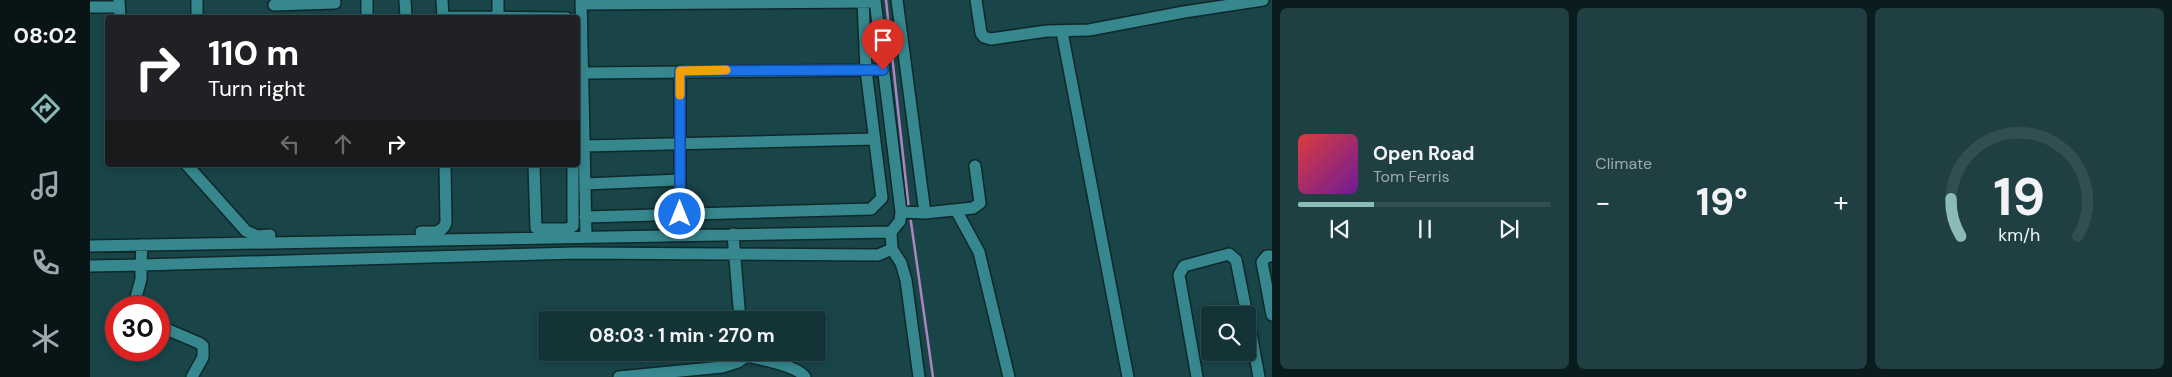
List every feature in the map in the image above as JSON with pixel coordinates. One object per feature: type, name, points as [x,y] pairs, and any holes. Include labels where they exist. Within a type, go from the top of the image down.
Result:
[{"type":"street","points":[[197,0],[197,15]]},
{"type":"street","points":[[367,0],[367,15]]},
{"type":"street","points":[[405,0],[406,15]]},
{"type":"street","points":[[442,0],[442,15]]},
{"type":"street","points":[[498,0],[498,15]]},
{"type":"street","points":[[897,0],[912,212]]},
{"type":"street","points":[[976,0],[981,33],[987,39],[1047,31],[1089,30],[1205,5],[1264,0]]},
{"type":"street","points":[[586,216],[871,209],[882,198],[866,70],[863,1]]},
{"type":"street","points":[[586,236],[582,2],[876,1],[883,70],[912,212]]},
{"type":"street","points":[[274,15],[274,2],[335,3]]},
{"type":"street","points":[[90,7],[119,8]]},
{"type":"street","points":[[1062,32],[1128,377]]},
{"type":"street","points":[[583,73],[883,70]]},
{"type":"street","points":[[680,71],[680,214]]},
{"type":"street","points":[[584,146],[875,139]]},
{"type":"street","points":[[919,377],[906,280],[901,263],[892,249],[891,232],[912,212],[973,208],[980,203],[975,166]]},
{"type":"street","points":[[189,167],[241,227],[250,234],[257,236],[586,236],[891,232]]},
{"type":"street","points":[[90,246],[427,236],[444,229],[446,223],[445,167]]},
{"type":"street","points":[[534,167],[536,228],[538,229],[573,226],[573,167]]},
{"type":"street","points":[[585,184],[680,180]]},
{"type":"street","points":[[956,210],[979,252],[1009,377]]},
{"type":"street","points":[[733,234],[733,254],[739,311]]},
{"type":"street","points":[[136,296],[141,279],[142,245]]},
{"type":"street","points":[[90,266],[576,253],[878,255],[892,249]]},
{"type":"street","points":[[1197,377],[1179,275],[1181,269],[1184,266],[1229,254],[1232,255],[1236,260],[1245,306]]},
{"type":"street","points":[[1272,256],[1262,262],[1272,315]]},
{"type":"street","points":[[170,331],[204,346],[202,357],[192,377]]},
{"type":"street","points":[[619,377],[724,372],[739,361]]},
{"type":"street","points":[[768,361],[801,372],[805,377]]},
{"type":"street","points":[[1256,361],[1259,377]]},
{"type":"waterway","points":[[886,0],[909,210]]},
{"type":"waterway","points":[[910,215],[933,377]]},
{"type":"slow traffic","points":[[680,95],[680,71],[726,70]]},
{"type":"route","points":[[680,214],[680,71],[883,70]]}]
